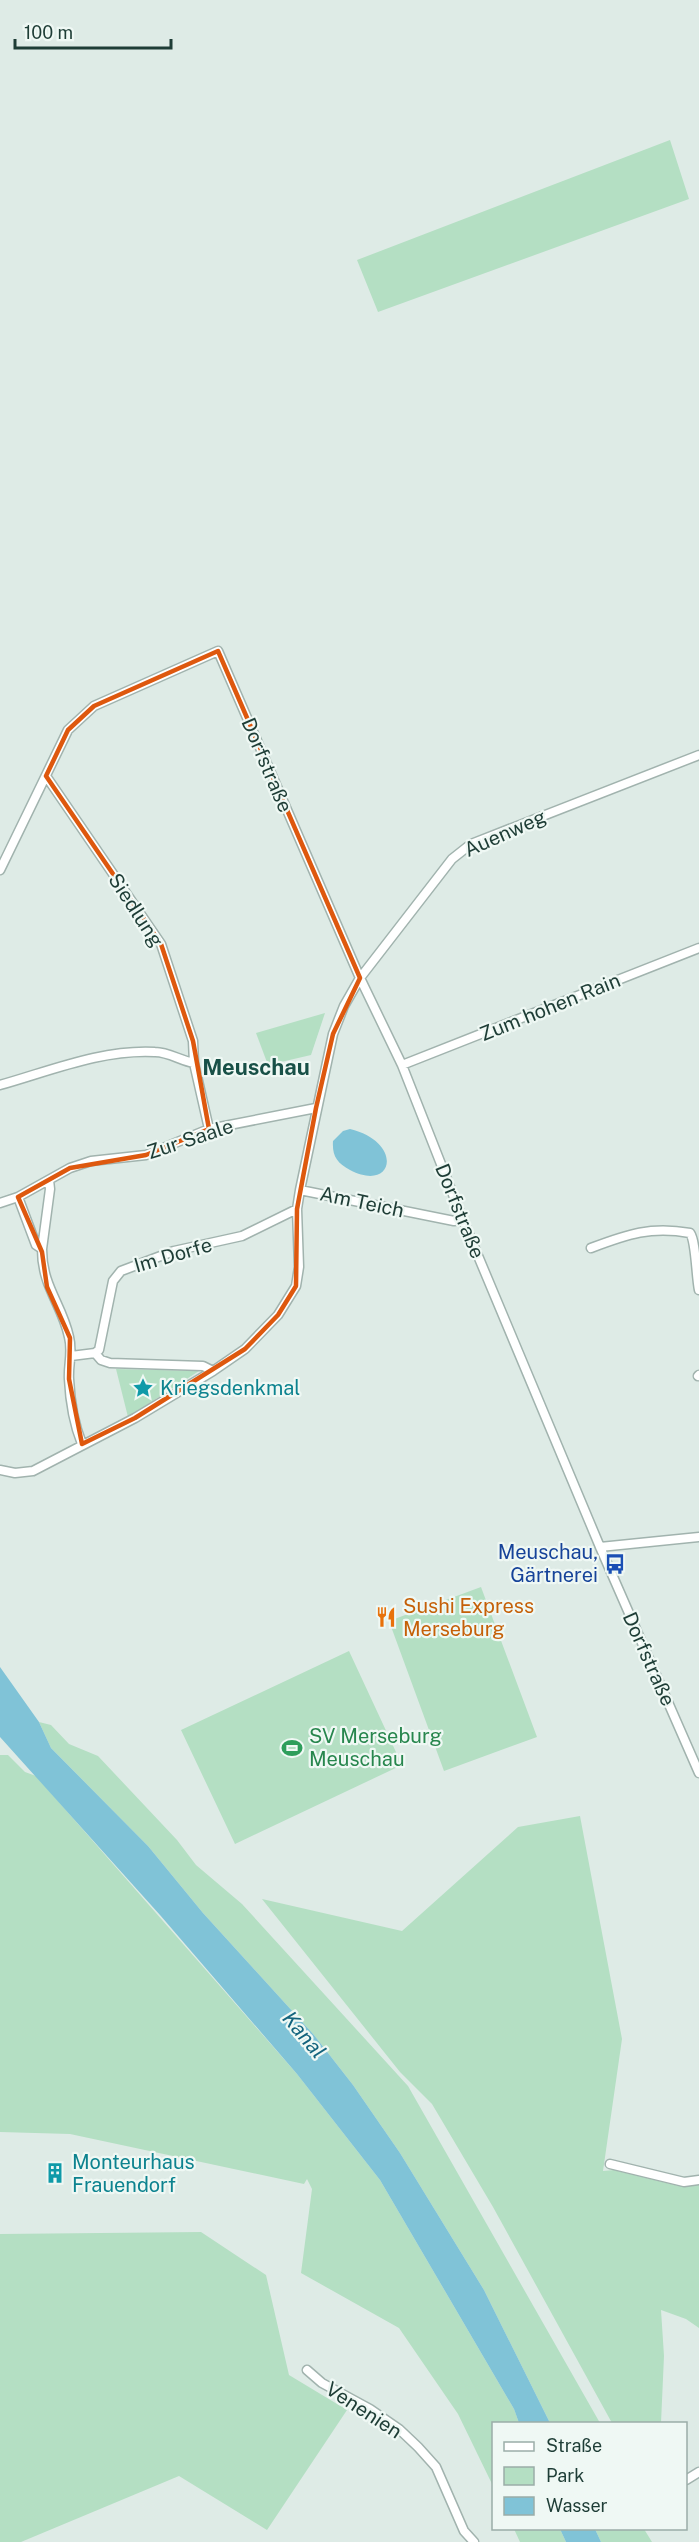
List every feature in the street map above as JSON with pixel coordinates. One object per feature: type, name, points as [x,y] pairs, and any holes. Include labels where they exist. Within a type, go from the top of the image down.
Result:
[{"type":"street","name":"Dorfstraße","points":[[46,776],[68,730],[94,706],[218,651],[360,978],[402,1065],[463,1220],[600,1547],[699,1773]]},
{"type":"street","name":"Auenweg","points":[[360,978],[452,859],[463,849],[699,755]]},
{"type":"street","points":[[0,870],[46,776]]},
{"type":"street","name":"Siedlung","points":[[46,776],[161,944],[193,1041],[194,1063],[210,1129]]},
{"type":"street","name":"Zum hohen Rain","points":[[402,1065],[699,948]]},
{"type":"street","name":"Am Teich","points":[[360,978],[333,1034],[300,1190],[454,1221],[463,1220]]},
{"type":"street","points":[[0,1085],[110,1054],[155,1052],[172,1054],[194,1063]]},
{"type":"street","name":"Zur Saale","points":[[0,1203],[18,1197],[70,1168],[91,1161],[146,1155],[210,1129],[316,1108]]},
{"type":"street","points":[[49,1180],[50,1189],[42,1249],[44,1276],[66,1325],[71,1356],[69,1379],[82,1444]]},
{"type":"street","points":[[0,1470],[15,1473],[33,1471],[135,1418],[245,1349],[290,1299],[296,1286],[299,1267],[297,1209],[300,1190]]},
{"type":"street","points":[[18,1197],[36,1245],[42,1249]]},
{"type":"street","name":"Im Dorfe","points":[[95,1353],[102,1345],[113,1281],[121,1271],[174,1251],[242,1236],[297,1209]]},
{"type":"street","points":[[591,1248],[632,1233],[650,1230],[690,1233],[697,1237],[695,1268],[699,1290]]},
{"type":"street","points":[[71,1356],[95,1353],[101,1360],[110,1363],[203,1366],[213,1371]]},
{"type":"street","points":[[600,1547],[699,1537]]},
{"type":"street","points":[[610,2164],[684,2182],[699,2180]]},
{"type":"street","name":"Venenien","points":[[307,2370],[322,2383],[379,2416],[418,2447],[436,2467],[464,2531],[474,2542]]},
{"type":"highlighted area","points":[[218,651],[360,978],[333,1034],[316,1108],[297,1209],[296,1286],[278,1315],[245,1349],[135,1418],[82,1444],[69,1379],[70,1338],[47,1287],[42,1252],[18,1197],[70,1168],[146,1155],[209,1129],[193,1041],[161,944],[46,776],[68,730],[94,706]]},
{"type":"green space","points":[[670,140],[689,199],[378,312],[357,260]]},
{"type":"green space","points":[[325,1013],[311,1055],[268,1065],[256,1033]]},
{"type":"green space","points":[[116,1369],[199,1371],[128,1417]]},
{"type":"green space","points":[[481,1587],[537,1737],[444,1771],[389,1621]]},
{"type":"green space","name":"SV Merseburg Meuschau","points":[[349,1651],[402,1765],[235,1844],[181,1730]]},
{"type":"green space","points":[[39,1722],[51,1725],[69,1744],[98,1756],[177,1840],[196,1865],[242,1904],[408,2086],[599,2422],[550,2422],[484,2290],[400,2153],[353,2085],[314,2035],[203,1913],[148,1846],[51,1748]]},
{"type":"green space","points":[[0,1755],[8,1755],[25,1772],[36,1776],[297,2074],[380,2180],[514,2409],[519,2422],[492,2422],[492,2484],[458,2414],[399,2328],[301,2273],[312,2189],[307,2179],[304,2184],[70,2134],[0,2132]]},
{"type":"green space","points":[[580,1816],[622,2039],[603,2171],[614,2170],[679,2186],[699,2184],[699,2328],[686,2319],[661,2310],[664,2356],[661,2422],[611,2422],[493,2207],[432,2104],[400,2072],[262,1899],[402,1931],[518,1827]]},
{"type":"green space","points":[[201,2232],[266,2275],[289,2375],[347,2410],[267,2530],[179,2476],[21,2542],[0,2542],[0,2234]]},
{"type":"green space","points":[[514,2530],[560,2530],[566,2542],[520,2542]]},
{"type":"green space","points":[[595,2530],[645,2530],[652,2542],[601,2542]]},
{"type":"water","points":[[350,1129],[367,1135],[379,1144],[387,1163],[384,1171],[376,1175],[365,1175],[350,1170],[339,1162],[333,1151],[333,1141],[343,1131]]},
{"type":"water","name":"Kanal","points":[[0,1667],[39,1722],[51,1748],[148,1846],[203,1913],[314,2035],[353,2085],[400,2153],[484,2290],[550,2422],[519,2422],[514,2409],[380,2180],[297,2074],[160,1915],[0,1737]]},
{"type":"water","points":[[560,2530],[595,2530],[601,2542],[566,2542]]},
{"type":"place","name":"Kriegsdenkmal","points":[[143,1388]]},
{"type":"place","name":"Meuschau, Gärtnerei","points":[[615,1564]]},
{"type":"place","name":"Sushi Express Merseburg","points":[[386,1617]]},
{"type":"place","name":"SV Merseburg Meuschau","points":[[292,1748]]},
{"type":"place","name":"Monteurhaus Frauendorf","points":[[55,2173]]},
{"type":"district","name":"Meuschau","points":[[256,1067]]}]
